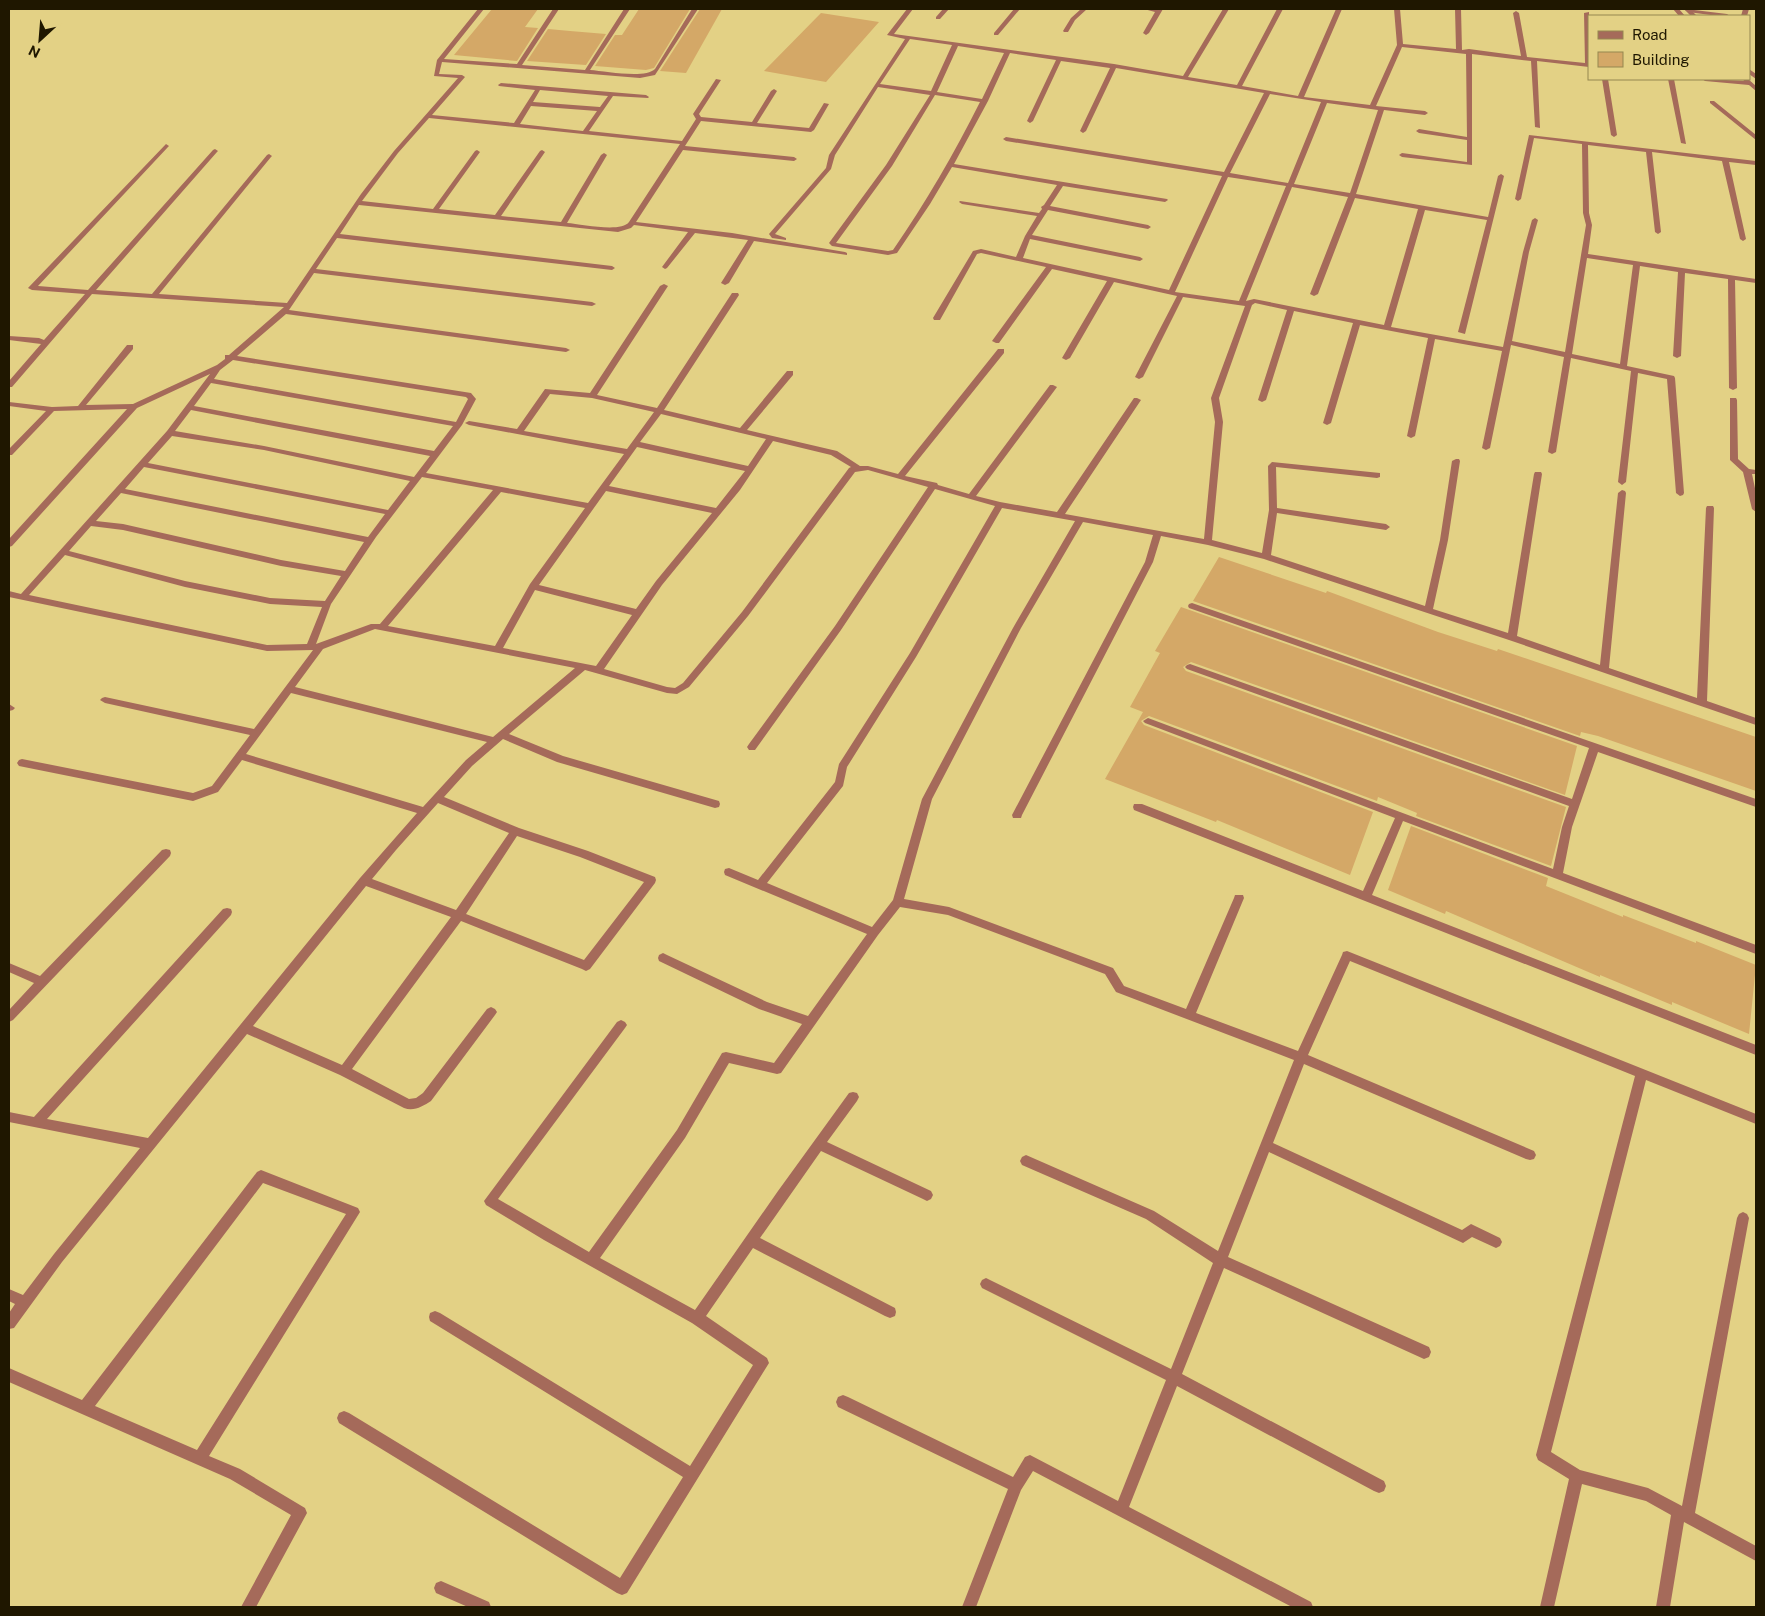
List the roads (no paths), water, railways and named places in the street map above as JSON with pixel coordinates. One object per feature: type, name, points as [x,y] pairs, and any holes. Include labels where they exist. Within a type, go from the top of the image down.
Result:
[{"type":"street","points":[[23,597],[170,433],[228,357],[287,309],[358,203],[396,152],[462,77],[436,75],[440,60],[481,9]]},
{"type":"street","points":[[518,67],[556,9]]},
{"type":"street","points":[[587,71],[627,9]]},
{"type":"street","points":[[440,60],[640,76],[653,74],[695,9]]},
{"type":"street","points":[[910,9],[890,34],[1185,77],[1324,102],[1426,113]]},
{"type":"street","points":[[938,18],[946,9]]},
{"type":"street","points":[[996,34],[1017,9]]},
{"type":"street","points":[[1066,31],[1084,9]]},
{"type":"street","points":[[1146,33],[1160,10],[1147,9]]},
{"type":"street","points":[[1185,77],[1226,9]]},
{"type":"street","points":[[1239,87],[1280,9]]},
{"type":"street","points":[[1300,98],[1339,9]]},
{"type":"street","points":[[1372,108],[1400,45],[1397,9]]},
{"type":"street","points":[[1458,9],[1459,50]]},
{"type":"street","points":[[1687,9],[1721,15]]},
{"type":"street","points":[[1516,13],[1524,58]]},
{"type":"street","points":[[1400,45],[1588,65],[1587,13]]},
{"type":"street","points":[[908,38],[832,155],[828,168],[772,234],[778,238],[888,253],[895,252],[949,165],[985,101],[1008,51]]},
{"type":"street","points":[[834,245],[832,243],[889,166],[934,94],[956,44]]},
{"type":"street","points":[[1402,155],[1470,164],[1469,51]]},
{"type":"street","points":[[1030,121],[1059,59]]},
{"type":"street","points":[[1534,59],[1538,127]]},
{"type":"street","points":[[1083,131],[1114,66]]},
{"type":"street","points":[[699,119],[696,114],[718,80]]},
{"type":"street","points":[[1605,80],[1614,135]]},
{"type":"street","points":[[1671,80],[1684,143]]},
{"type":"street","points":[[1726,80],[1747,81],[1756,89]]},
{"type":"street","points":[[501,85],[646,97]]},
{"type":"street","points":[[876,85],[985,101]]},
{"type":"street","points":[[517,124],[538,89]]},
{"type":"street","points":[[753,125],[774,91]]},
{"type":"street","points":[[1171,293],[1226,174],[1268,92]]},
{"type":"street","points":[[586,131],[611,95]]},
{"type":"street","points":[[1208,542],[1219,422],[1216,398],[1246,303],[1290,185],[1324,102]]},
{"type":"street","points":[[1712,102],[1756,138]]},
{"type":"street","points":[[529,104],[601,109]]},
{"type":"street","points":[[699,119],[811,130],[826,104]]},
{"type":"street","points":[[1314,294],[1352,196],[1382,108]]},
{"type":"street","points":[[428,116],[586,131],[682,145],[794,158]]},
{"type":"street","points":[[358,203],[618,230],[628,227],[632,223],[699,119]]},
{"type":"street","points":[[1419,131],[1470,138]]},
{"type":"street","points":[[1518,200],[1530,136],[1756,163]]},
{"type":"street","points":[[1006,139],[1226,174],[1490,220]]},
{"type":"street","points":[[1552,452],[1566,355],[1589,225],[1586,213],[1585,143]]},
{"type":"street","points":[[166,146],[32,288],[90,293],[155,295],[287,309],[566,350]]},
{"type":"street","points":[[9,385],[215,151]]},
{"type":"street","points":[[1649,151],[1658,232]]},
{"type":"street","points":[[434,211],[477,152]]},
{"type":"street","points":[[497,217],[542,152]]},
{"type":"street","points":[[155,295],[269,156]]},
{"type":"street","points":[[563,224],[604,156]]},
{"type":"street","points":[[1725,159],[1743,239]]},
{"type":"street","points":[[949,165],[1165,200]]},
{"type":"street","points":[[1462,332],[1501,176]]},
{"type":"street","points":[[1019,259],[1028,236],[1061,184]]},
{"type":"street","points":[[962,202],[1040,215]]},
{"type":"street","points":[[1044,208],[1148,227]]},
{"type":"street","points":[[1388,328],[1422,208]]},
{"type":"street","points":[[1486,448],[1506,346],[1535,220]]},
{"type":"street","points":[[632,223],[693,230],[875,258]]},
{"type":"street","points":[[665,266],[693,230]]},
{"type":"street","points":[[336,236],[612,268]]},
{"type":"street","points":[[1028,236],[1140,258]]},
{"type":"street","points":[[725,283],[752,239]]},
{"type":"street","points":[[937,318],[975,252],[981,250],[1181,295],[1246,303],[1254,301],[1432,336],[1566,355],[1671,378],[1680,493]]},
{"type":"street","points":[[1585,256],[1756,281]]},
{"type":"street","points":[[1623,367],[1637,264]]},
{"type":"street","points":[[996,341],[1050,266]]},
{"type":"street","points":[[312,271],[592,304]]},
{"type":"street","points":[[1677,356],[1682,271]]},
{"type":"street","points":[[1732,277],[1733,388]]},
{"type":"street","points":[[1066,358],[1112,279]]},
{"type":"street","points":[[592,396],[664,286]]},
{"type":"street","points":[[496,650],[533,586],[636,444],[735,294]]},
{"type":"street","points":[[1139,377],[1181,295]]},
{"type":"street","points":[[1262,400],[1291,308]]},
{"type":"street","points":[[1327,423],[1357,322]]},
{"type":"street","points":[[1410,436],[1432,336]]},
{"type":"street","points":[[9,338],[39,340],[45,343]]},
{"type":"street","points":[[80,408],[130,347]]},
{"type":"street","points":[[900,476],[1001,352]]},
{"type":"street","points":[[22,763],[193,797],[215,789],[289,689],[315,647],[327,604],[346,574],[458,425],[472,399],[468,395],[228,357]]},
{"type":"street","points":[[9,404],[52,408],[134,406],[220,367]]},
{"type":"street","points":[[1622,482],[1635,370]]},
{"type":"street","points":[[742,430],[790,373]]},
{"type":"street","points":[[209,380],[458,425]]},
{"type":"street","points":[[972,496],[1053,387]]},
{"type":"street","points":[[519,432],[548,391],[592,396],[658,410],[834,453],[858,468],[900,476],[1000,505],[1208,542],[1266,557],[1512,638],[1756,722]]},
{"type":"street","points":[[1059,516],[1137,400]]},
{"type":"street","points":[[1733,400],[1734,460],[1747,470],[1756,472]]},
{"type":"street","points":[[9,544],[134,406]]},
{"type":"street","points":[[188,407],[436,454]]},
{"type":"street","points":[[9,453],[52,408]]},
{"type":"street","points":[[470,423],[630,451]]},
{"type":"street","points":[[170,433],[591,506]]},
{"type":"street","points":[[598,670],[659,583],[718,511],[771,438]]},
{"type":"street","points":[[636,444],[748,469]]},
{"type":"street","points":[[1428,611],[1444,540],[1456,461]]},
{"type":"street","points":[[142,464],[390,513]]},
{"type":"street","points":[[1266,557],[1273,510],[1272,466],[1275,464],[1377,475]]},
{"type":"street","points":[[9,594],[267,648],[315,647],[374,626],[382,627],[583,666],[667,690],[677,691],[686,685],[746,614],[852,470],[858,468]]},
{"type":"street","points":[[1747,470],[1756,509]]},
{"type":"street","points":[[1512,638],[1538,474]]},
{"type":"street","points":[[752,747],[838,628],[934,485]]},
{"type":"street","points":[[604,488],[718,511]]},
{"type":"street","points":[[382,627],[499,489]]},
{"type":"street","points":[[118,490],[370,540]]},
{"type":"street","points":[[1604,670],[1622,493]]},
{"type":"street","points":[[760,885],[840,783],[842,767],[913,655],[1000,505]]},
{"type":"street","points":[[1702,702],[1710,508]]},
{"type":"street","points":[[1273,510],[1386,527]]},
{"type":"street","points":[[591,1260],[681,1134],[726,1057],[777,1069],[874,932],[898,902],[927,799],[1017,628],[1080,520]]},
{"type":"street","points":[[89,523],[123,527],[281,563],[346,574]]},
{"type":"street","points":[[1017,815],[1149,562],[1158,533]]},
{"type":"street","points":[[63,552],[204,588],[270,601],[327,604]]},
{"type":"street","points":[[533,586],[638,613]]},
{"type":"street","points":[[1192,606],[1756,803]]},
{"type":"street","points":[[9,1323],[150,1144],[364,881],[436,798],[469,763],[583,666]]},
{"type":"street","points":[[1190,667],[1575,804]]},
{"type":"street","points":[[289,689],[499,738],[560,759],[714,804]]},
{"type":"street","points":[[105,700],[257,732]]},
{"type":"street","points":[[1148,721],[1756,950]]},
{"type":"street","points":[[1557,876],[1567,826],[1595,746]]},
{"type":"street","points":[[240,756],[425,811]]},
{"type":"street","points":[[364,881],[458,914],[586,966],[651,880],[584,854],[515,831],[436,798]]},
{"type":"street","points":[[1138,807],[1756,1050]]},
{"type":"street","points":[[1366,896],[1400,817]]},
{"type":"street","points":[[344,1070],[458,914],[515,831]]},
{"type":"street","points":[[9,1017],[166,852]]},
{"type":"street","points":[[729,872],[874,932]]},
{"type":"street","points":[[1189,1015],[1239,898]]},
{"type":"street","points":[[898,902],[949,911],[1108,971],[1120,989],[1301,1057],[1530,1155]]},
{"type":"street","points":[[38,1122],[227,912]]},
{"type":"street","points":[[1121,1510],[1301,1057],[1347,956],[1756,1119]]},
{"type":"street","points":[[663,958],[763,1006],[810,1022]]},
{"type":"street","points":[[9,967],[42,982]]},
{"type":"street","points":[[245,1028],[344,1070],[408,1104],[418,1103],[427,1097],[491,1012]]},
{"type":"street","points":[[344,1418],[622,1588],[762,1363],[697,1318],[591,1260],[490,1201],[621,1025]]},
{"type":"street","points":[[1642,1072],[1542,1455],[1577,1476],[1648,1495],[1756,1554]]},
{"type":"street","points":[[697,1318],[853,1097]]},
{"type":"street","points":[[9,1117],[150,1144]]},
{"type":"street","points":[[819,1144],[927,1195]]},
{"type":"street","points":[[1266,1145],[1463,1237],[1471,1230],[1496,1242]]},
{"type":"street","points":[[1026,1161],[1150,1215],[1220,1260],[1424,1352]]},
{"type":"street","points":[[85,1408],[261,1176],[354,1212],[200,1458]]},
{"type":"street","points":[[1663,1607],[1743,1218]]},
{"type":"street","points":[[751,1240],[890,1312]]},
{"type":"street","points":[[986,1284],[1173,1377],[1379,1486]]},
{"type":"street","points":[[9,1295],[25,1302]]},
{"type":"street","points":[[435,1317],[693,1475]]},
{"type":"street","points":[[9,1375],[236,1474],[300,1514],[248,1607]]},
{"type":"street","points":[[843,1402],[1016,1486]]},
{"type":"street","points":[[969,1607],[1016,1486],[1030,1462],[1306,1607]]},
{"type":"street","points":[[1547,1607],[1577,1476]]},
{"type":"street","points":[[441,1588],[484,1607]]}]
